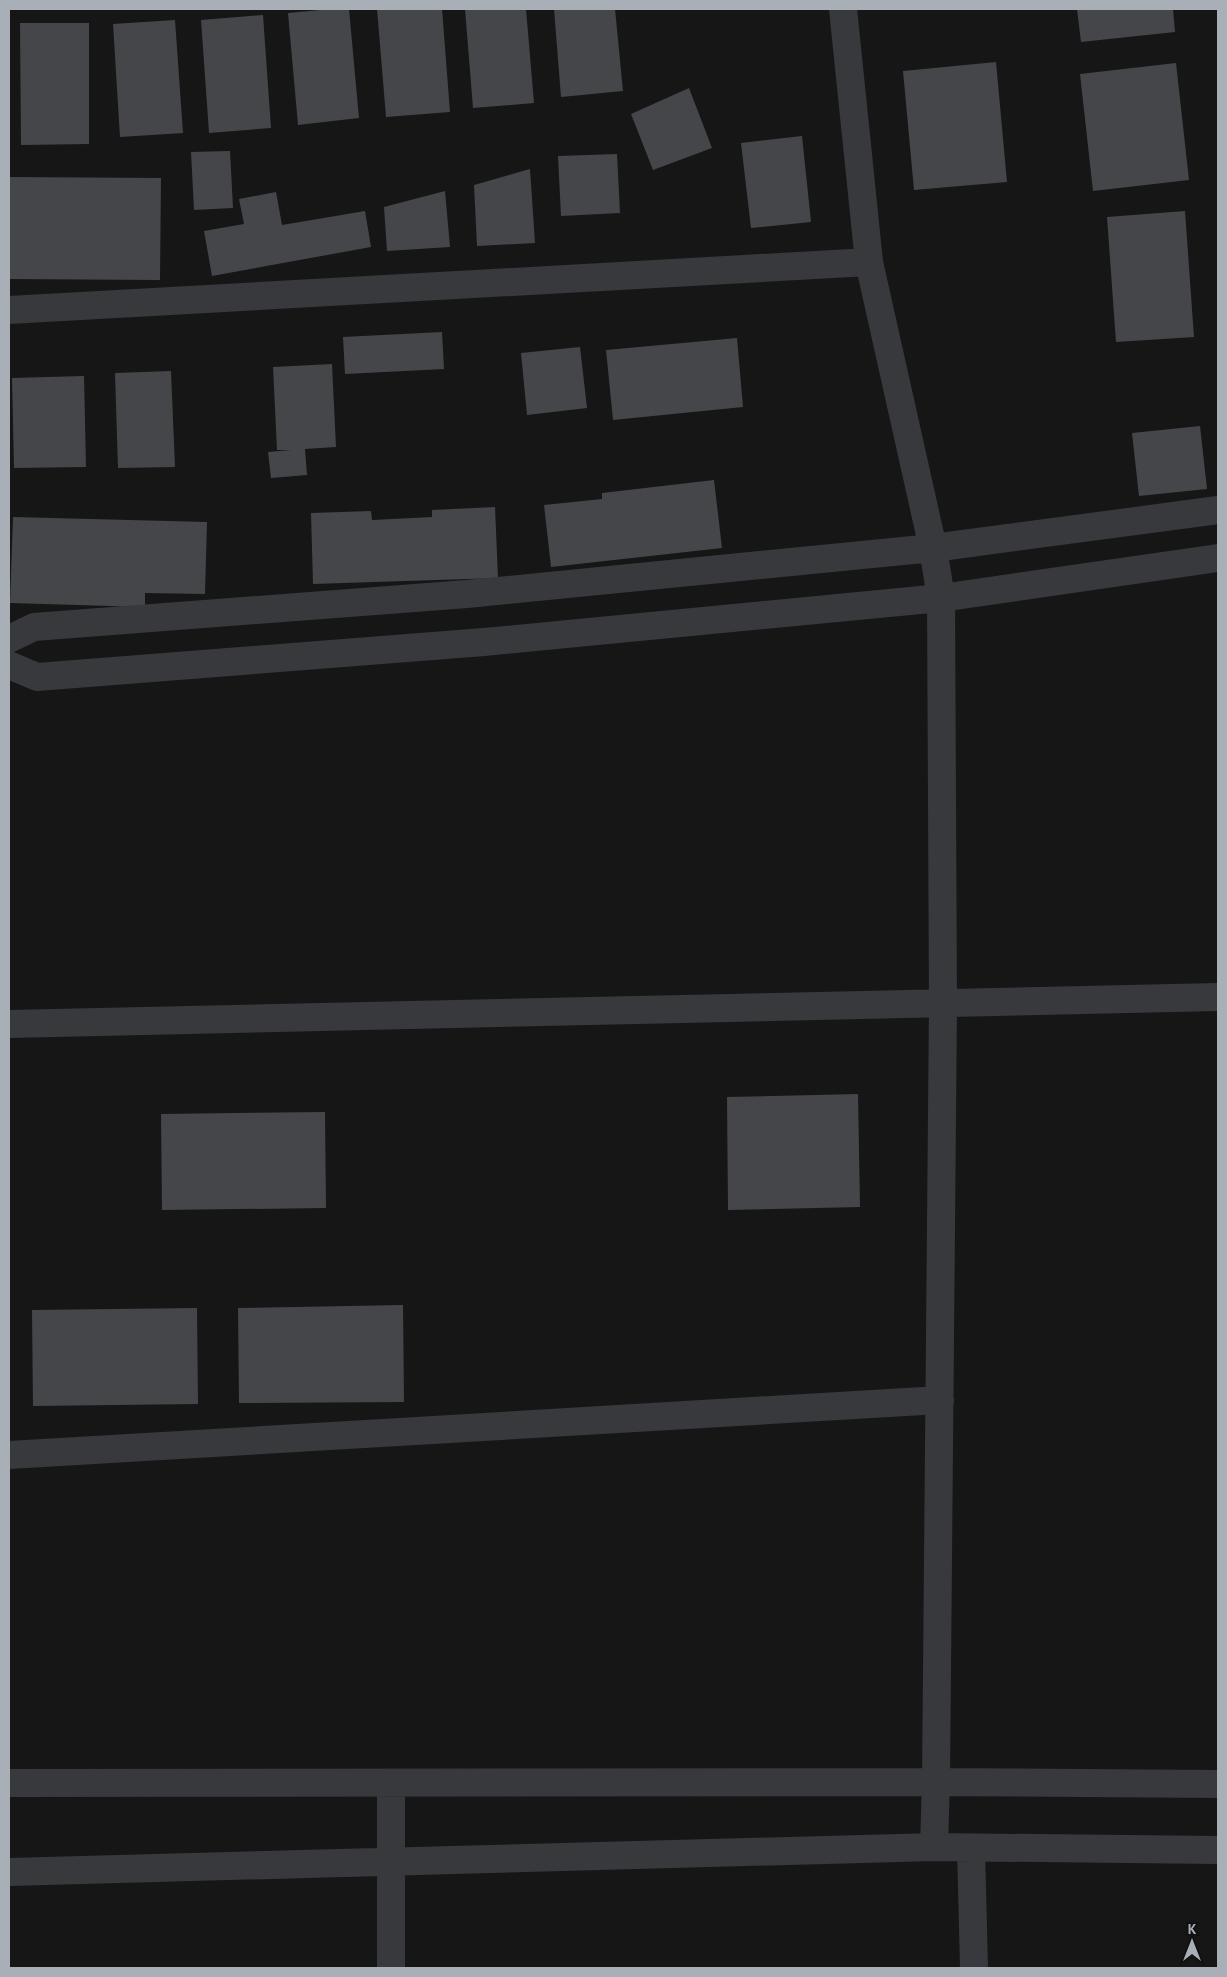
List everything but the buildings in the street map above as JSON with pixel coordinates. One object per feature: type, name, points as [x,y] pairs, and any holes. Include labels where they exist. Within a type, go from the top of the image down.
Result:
[{"type":"street","points":[[843,9],[869,262],[933,548],[941,598],[943,1003],[934,1847]]},
{"type":"street","points":[[9,310],[869,262]]},
{"type":"street","points":[[9,639],[34,627],[466,594],[933,548],[1218,510]]},
{"type":"street","points":[[9,665],[38,677],[484,642],[941,598],[1218,558]]},
{"type":"street","points":[[9,1024],[1218,997]]},
{"type":"street","points":[[9,1455],[940,1400]]},
{"type":"street","points":[[9,1783],[936,1782],[1218,1784]]},
{"type":"street","points":[[391,1783],[391,1968]]},
{"type":"street","points":[[9,1872],[934,1847],[1218,1850]]},
{"type":"street","points":[[971,1848],[974,1968]]}]
